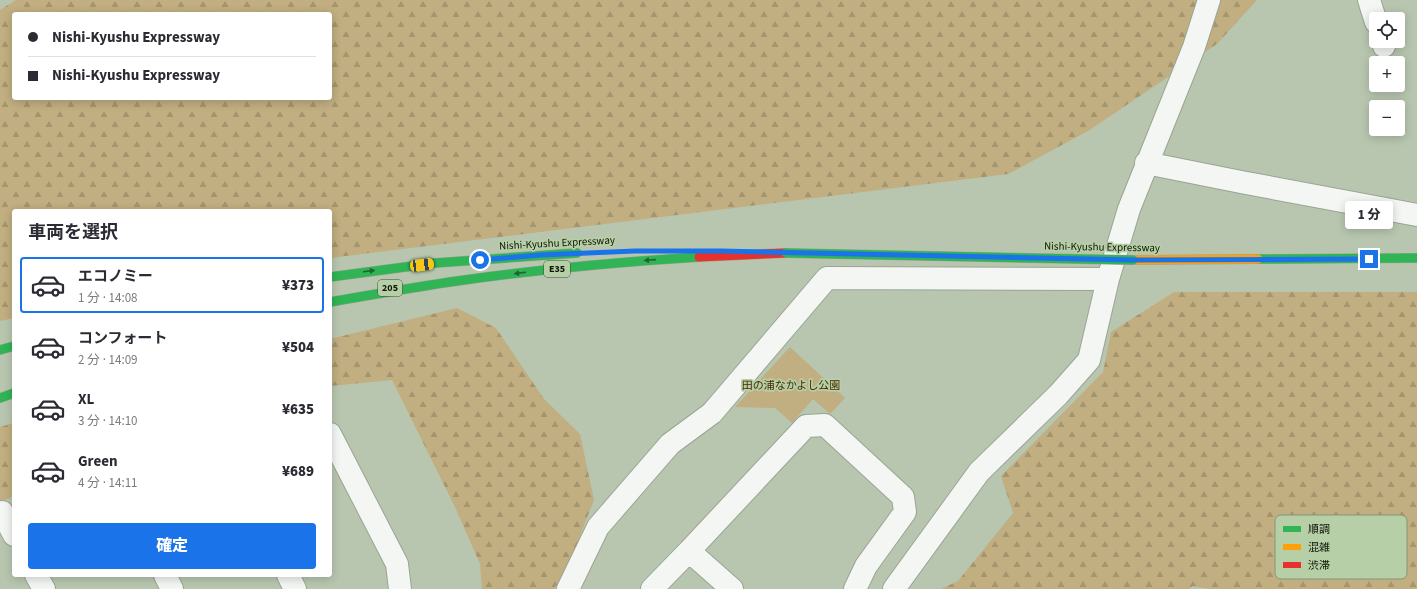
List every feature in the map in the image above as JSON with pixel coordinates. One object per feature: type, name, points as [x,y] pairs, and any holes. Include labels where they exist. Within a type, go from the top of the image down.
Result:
[{"type":"highway","name":"Nishi-Kyushu Expressway","points":[[651,251],[1133,260],[1417,258]]},
{"type":"highway","name":"Nishi-Kyushu Expressway","points":[[332,277],[435,263],[588,253]]},
{"type":"highway","name":"Nishi-Kyushu Expressway","points":[[332,302],[450,282],[549,270],[648,260],[786,253]]},
{"type":"highway","name":"205","points":[[332,296],[450,282]]},
{"type":"highway","points":[[0,350],[12,347]]},
{"type":"highway","points":[[0,398],[12,394]]},
{"type":"street","points":[[894,589],[979,472],[1058,395],[1089,360],[1108,279],[1129,209],[1146,163],[1194,47],[1209,0]]},
{"type":"street","points":[[1369,0],[1373,12]]},
{"type":"street","points":[[1146,163],[1417,215]]},
{"type":"street","points":[[568,589],[598,526],[670,444],[712,413],[827,278],[1108,279]]},
{"type":"street","points":[[652,589],[806,426],[825,424],[903,497],[905,512],[866,566],[855,589]]},
{"type":"street","points":[[332,438],[397,564],[400,589]]},
{"type":"street","points":[[5,511],[12,530]]},
{"type":"street","points":[[689,551],[732,589]]},
{"type":"street","points":[[37,577],[44,589]]},
{"type":"street","points":[[166,577],[172,589]]},
{"type":"street","points":[[289,577],[295,589]]},
{"type":"green space","points":[[16,0],[1257,0],[1217,44],[1088,131],[1008,174],[332,258],[332,209],[12,209],[12,318],[0,321],[0,10]]},
{"type":"green space","points":[[1174,292],[1417,292],[1417,589],[1209,589],[1193,586],[1189,589],[941,589],[958,581],[1013,513],[1001,476],[1103,372],[1111,332]]},
{"type":"green space","points":[[457,308],[496,328],[544,399],[580,434],[594,500],[567,569],[554,589],[482,589],[480,564],[455,507],[392,380],[332,386],[332,339]]},
{"type":"green space","name":"田の浦なかよし公園","points":[[790,347],[845,398],[830,414],[813,399],[792,423],[775,408],[735,407]]},
{"type":"green space","points":[[12,424],[12,497],[0,502],[0,427]]},
{"type":"traffic: fast","points":[[332,277],[435,263],[577,253]]},
{"type":"traffic: fast","points":[[786,253],[1133,260]]},
{"type":"traffic: fast","points":[[332,302],[435,284],[543,270],[699,257]]},
{"type":"traffic: fast","points":[[1258,259],[1417,258]]},
{"type":"traffic: fast","points":[[0,350],[12,347]]},
{"type":"traffic: fast","points":[[0,398],[12,394]]},
{"type":"traffic: slow","points":[[1133,260],[1258,259]]},
{"type":"traffic: jam","points":[[699,257],[786,253]]},
{"type":"route","points":[[480,260],[540,255],[635,251],[721,251],[1133,260],[1369,259]]}]
